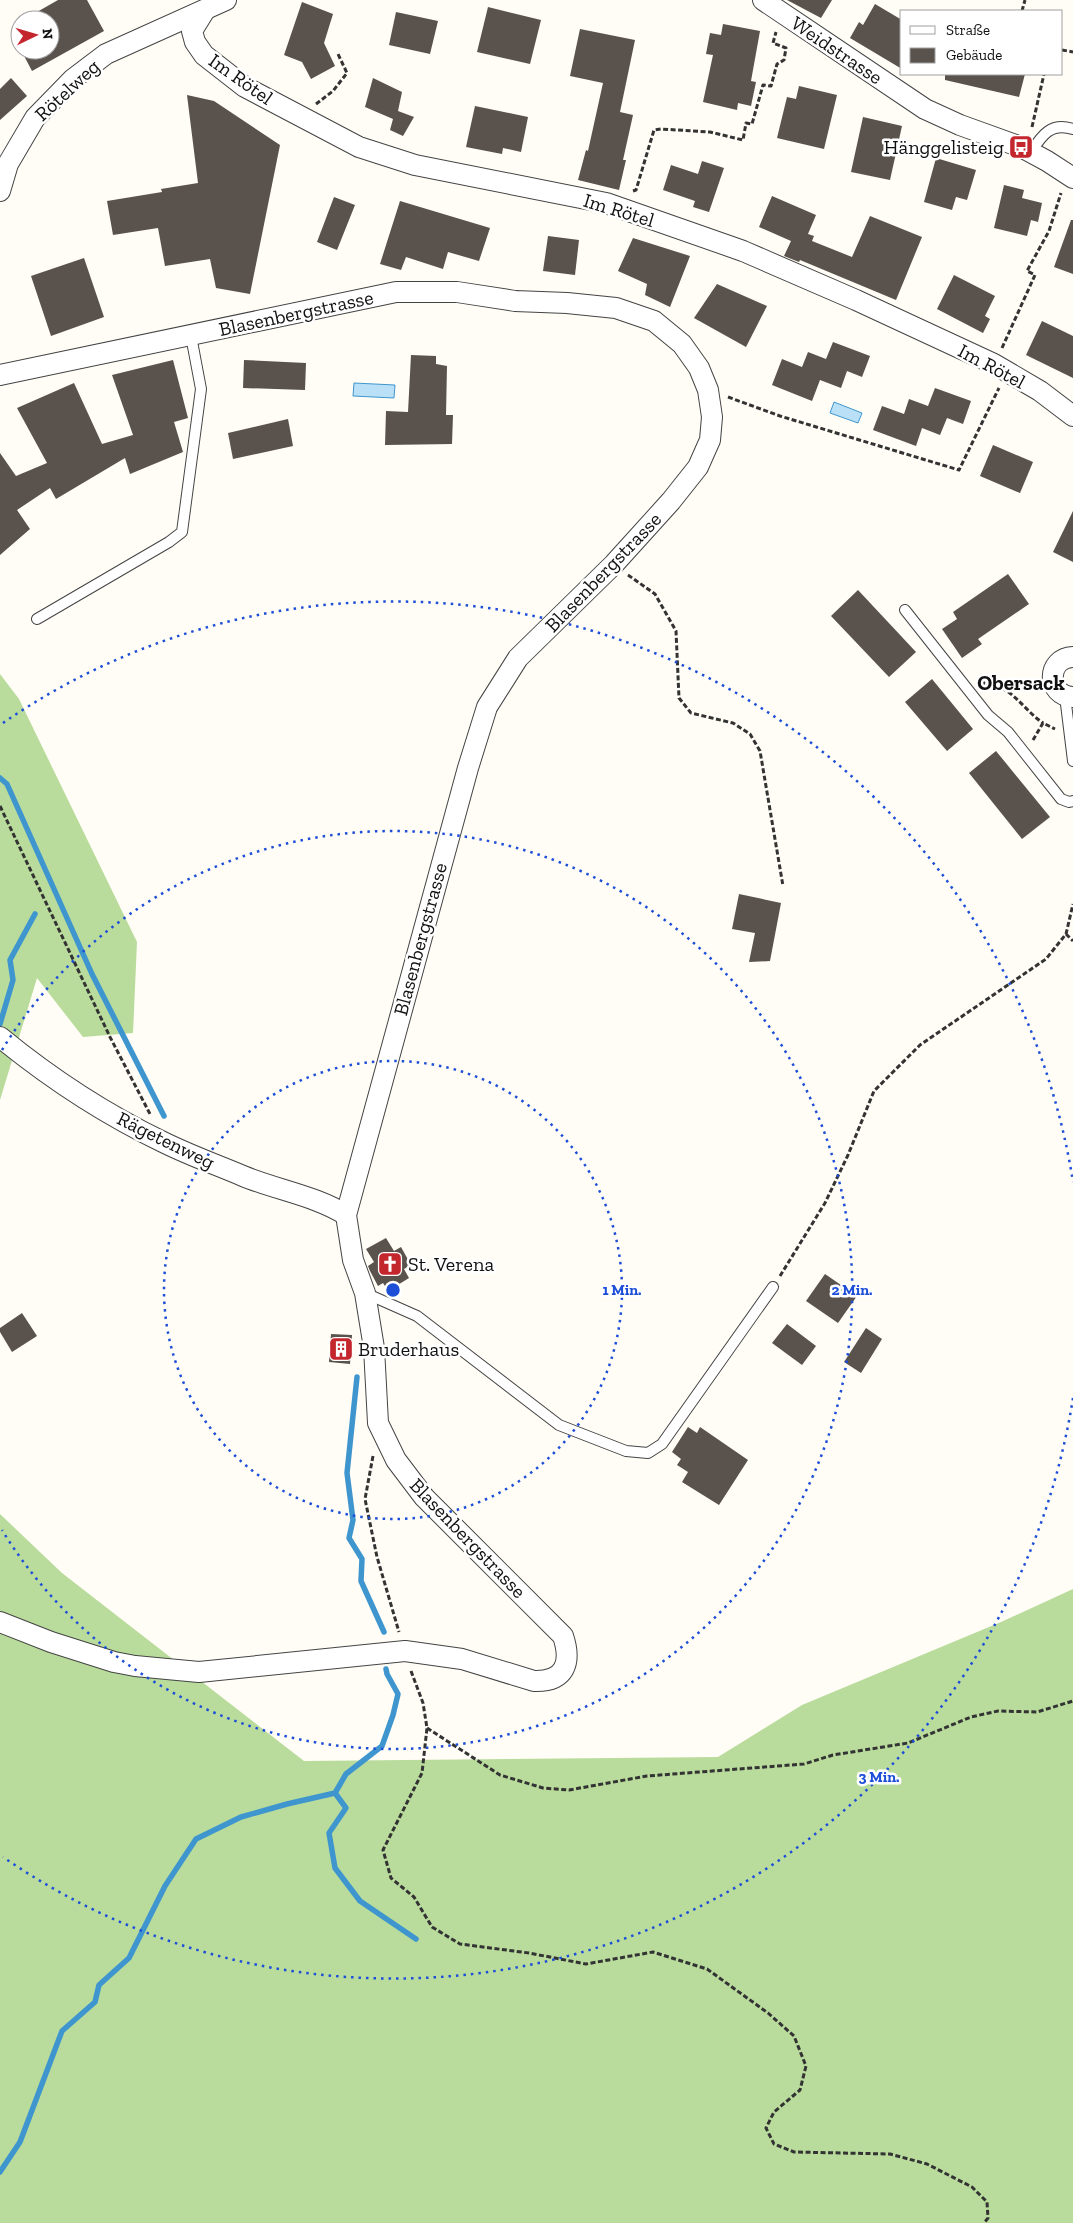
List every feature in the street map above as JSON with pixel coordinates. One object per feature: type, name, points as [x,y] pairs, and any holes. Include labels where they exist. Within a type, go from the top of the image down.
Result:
[{"type":"street","name":"Rötelweg","points":[[0,191],[8,164],[35,118],[73,79],[106,54],[226,0]]},
{"type":"street","name":"Weidstrasse","points":[[763,0],[925,109],[1032,152],[1073,178]]},
{"type":"street","name":"Im Rötel","points":[[205,10],[192,31],[195,42],[204,55],[245,87],[359,147],[415,165],[606,202],[743,252],[856,300],[1001,368],[1040,391],[1073,416]]},
{"type":"street","name":"Blasenbergstrasse","points":[[0,375],[396,292],[457,292],[515,301],[567,303],[616,308],[654,321],[682,344],[699,368],[708,390],[712,417],[710,440],[698,467],[614,564],[518,658],[487,707],[462,787],[346,1215],[353,1260],[365,1293],[374,1348],[378,1423],[396,1460],[424,1497],[563,1636],[568,1650],[566,1665],[558,1676],[545,1681],[534,1681],[462,1658],[405,1651],[199,1672],[135,1666],[114,1662],[52,1642],[0,1622]]},
{"type":"street","points":[[1069,696],[1056,689],[1053,684],[1052,673],[1058,662],[1073,657]]},
{"type":"street","name":"Rägetenweg","points":[[6,1042],[113,1115],[164,1142],[246,1177],[331,1205],[346,1215]]},
{"type":"lane","points":[[1032,152],[1041,136],[1049,130],[1065,126],[1073,129]]},
{"type":"lane","points":[[36,619],[169,542],[182,532],[201,390],[191,336]]},
{"type":"lane","points":[[906,610],[988,715],[1008,732],[1060,799],[1069,802],[1073,801]]},
{"type":"lane","points":[[1069,696],[1073,762]]},
{"type":"lane","points":[[365,1293],[417,1316],[559,1424],[626,1451],[648,1453],[662,1444],[773,1287]]},
{"type":"path","points":[[636,190],[654,130],[710,132],[743,140],[746,123],[752,124],[763,85],[771,86],[777,64],[784,60],[786,48],[773,43]]},
{"type":"path","points":[[312,111],[333,91],[347,73],[337,52]]},
{"type":"path","points":[[1032,126],[1044,75]]},
{"type":"path","points":[[708,390],[780,416],[959,470],[1001,368],[1034,275],[1028,271],[1049,231],[1061,194]]},
{"type":"path","points":[[614,564],[655,594],[676,631],[679,698],[691,713],[733,723],[750,734],[760,750],[783,886]]},
{"type":"path","points":[[968,690],[981,683],[993,683],[1014,695],[1043,723],[1055,729]]},
{"type":"path","points":[[1036,734],[1043,723]]},
{"type":"path","points":[[0,806],[110,1037],[164,1142]]},
{"type":"path","points":[[773,1287],[825,1203],[848,1155],[874,1091],[920,1044],[1046,959],[1066,934],[1073,904]]},
{"type":"path","points":[[1066,934],[1073,942]]},
{"type":"path","points":[[378,1423],[365,1499],[377,1557],[405,1651],[423,1703],[427,1728],[422,1773],[383,1850],[391,1878],[414,1897],[432,1927],[460,1944],[529,1953],[586,1964],[653,1952],[708,1969],[768,2012],[794,2036],[803,2058],[806,2066],[800,2090],[774,2112],[766,2128],[774,2144],[794,2152],[890,2154],[927,2164],[972,2187],[987,2202],[988,2218],[984,2223]]},
{"type":"path","points":[[427,1728],[500,1775],[544,1788],[569,1790],[647,1776],[804,1764],[833,1755],[908,1743],[971,1717],[998,1711],[1037,1712],[1073,1701]]},
{"type":"green space","points":[[0,674],[19,699],[137,942],[133,1033],[83,1037],[37,978],[0,1100]]},
{"type":"green space","points":[[0,1514],[62,1573],[304,1761],[718,1757],[802,1705],[1001,1622],[1073,1589],[1073,2223],[0,2223]]},
{"type":"water","points":[[354,383],[395,385],[394,398],[353,396]]},
{"type":"water","points":[[834,402],[862,413],[858,423],[830,413]]},
{"type":"building","points":[[58,0],[87,0],[104,31],[60,55],[60,10],[40,10]]},
{"type":"building","points":[[787,0],[832,0],[821,18]]},
{"type":"building","points":[[302,2],[333,14],[324,43],[335,66],[311,79],[302,62],[284,55]]},
{"type":"building","points":[[875,4],[900,19],[900,68],[850,38],[859,22],[863,25]]},
{"type":"building","points":[[488,7],[541,20],[530,64],[477,52]]},
{"type":"building","points":[[396,12],[438,21],[430,54],[389,45]]},
{"type":"building","points":[[723,24],[760,31],[751,81],[756,82],[751,106],[738,103],[737,110],[703,102],[713,55],[706,54],[710,33],[721,35]]},
{"type":"building","points":[[580,29],[635,40],[620,112],[633,115],[623,160],[626,160],[619,190],[578,180],[586,150],[588,151],[603,83],[570,76]]},
{"type":"building","points":[[26,60],[52,60],[32,71]]},
{"type":"building","points":[[945,75],[1025,75],[1019,97],[945,80]]},
{"type":"building","points":[[11,78],[27,96],[0,120],[0,89]]},
{"type":"building","points":[[373,78],[402,92],[398,111],[414,117],[403,136],[390,130],[393,119],[365,107]]},
{"type":"building","points":[[799,86],[837,95],[824,149],[777,138],[787,97],[796,99]]},
{"type":"building","points":[[187,95],[214,101],[280,145],[250,294],[216,288],[210,259],[165,266],[158,228],[113,235],[107,201],[162,192],[161,189],[198,183]]},
{"type":"building","points":[[475,106],[528,117],[521,152],[503,148],[502,154],[466,147]]},
{"type":"building","points":[[863,117],[902,126],[890,180],[851,172]]},
{"type":"building","points":[[936,158],[976,170],[967,200],[956,197],[952,210],[924,202]]},
{"type":"building","points":[[702,161],[724,168],[709,212],[693,207],[695,201],[663,190],[671,165],[698,174]]},
{"type":"building","points":[[1004,185],[1024,190],[1022,198],[1042,203],[1038,222],[1031,220],[1027,236],[994,228]]},
{"type":"building","points":[[772,196],[816,215],[808,234],[814,236],[812,241],[852,257],[870,216],[922,237],[896,300],[800,260],[799,262],[784,256],[791,241],[759,227]]},
{"type":"building","points":[[334,197],[355,205],[337,250],[317,242]]},
{"type":"building","points":[[400,201],[490,228],[479,261],[448,252],[443,269],[406,257],[401,270],[380,264]]},
{"type":"building","points":[[1071,220],[1073,220],[1073,274],[1054,267]]},
{"type":"building","points":[[548,236],[579,240],[575,275],[543,271]]},
{"type":"building","points":[[633,238],[690,256],[670,307],[645,295],[647,284],[618,271]]},
{"type":"building","points":[[84,258],[104,317],[51,336],[31,276]]},
{"type":"building","points":[[954,275],[995,296],[985,316],[990,319],[983,333],[937,309]]},
{"type":"building","points":[[717,284],[767,306],[746,347],[694,318]]},
{"type":"building","points":[[1042,321],[1073,336],[1073,378],[1026,355]]},
{"type":"building","points":[[833,342],[870,356],[862,377],[847,371],[841,388],[820,380],[812,401],[772,385],[782,359],[802,367],[808,352],[826,359]]},
{"type":"building","points":[[411,355],[436,356],[436,364],[447,366],[446,415],[453,415],[452,444],[385,445],[386,411],[408,412]]},
{"type":"building","points":[[173,360],[188,418],[174,422],[183,452],[130,474],[125,458],[56,499],[50,488],[17,510],[30,529],[0,555],[0,453],[16,476],[47,463],[17,408],[74,383],[102,444],[133,435],[112,375]]},
{"type":"building","points":[[244,360],[306,363],[305,390],[243,388]]},
{"type":"building","points":[[935,388],[971,401],[963,424],[947,418],[940,435],[922,428],[916,446],[873,430],[882,406],[904,414],[909,399],[928,406]]},
{"type":"building","points":[[288,419],[293,446],[233,459],[228,433]]},
{"type":"building","points":[[993,445],[1033,462],[1020,493],[980,476]]},
{"type":"building","points":[[1073,511],[1073,562],[1053,552]]},
{"type":"building","points":[[1008,574],[1029,604],[978,639],[982,644],[962,658],[942,629],[957,619],[953,612]]},
{"type":"building","points":[[858,590],[916,652],[889,677],[831,616]]},
{"type":"building","points":[[932,679],[973,729],[947,751],[905,702]]},
{"type":"building","points":[[996,751],[1050,817],[1022,839],[969,773]]},
{"type":"building","points":[[739,894],[781,903],[770,961],[749,962],[755,933],[732,929]]},
{"type":"building","name":"St. Verena","points":[[386,1238],[394,1251],[401,1247],[411,1265],[404,1269],[409,1278],[388,1291],[383,1283],[378,1286],[370,1271],[368,1266],[374,1262],[366,1249]]},
{"type":"building","points":[[825,1274],[857,1296],[838,1323],[806,1301]]},
{"type":"building","points":[[22,1313],[37,1336],[12,1352],[0,1332],[0,1328]]},
{"type":"building","points":[[787,1324],[816,1346],[802,1365],[772,1343]]},
{"type":"building","points":[[866,1328],[882,1339],[861,1373],[844,1362]]},
{"type":"building","name":"Bruderhaus","points":[[331,1334],[352,1335],[350,1364],[329,1362]]},
{"type":"building","points":[[688,1427],[697,1433],[700,1427],[748,1460],[719,1505],[682,1482],[688,1472],[677,1465],[681,1459],[672,1452]]},
{"type":"waterway","points":[[0,778],[7,784],[92,974],[164,1116]]},
{"type":"waterway","points":[[0,1024],[13,980],[10,960],[35,914]]},
{"type":"waterway","points":[[357,1377],[347,1473],[353,1520],[349,1538],[362,1559],[361,1581],[384,1632]]},
{"type":"waterway","points":[[0,2172],[20,2142],[62,2031],[95,2002],[99,1985],[129,1958],[165,1886],[196,1839],[241,1817],[335,1793],[346,1774],[382,1746],[398,1694],[386,1669]]},
{"type":"waterway","points":[[335,1793],[346,1808],[329,1833],[335,1868],[360,1901],[416,1939]]},
{"type":"place","name":"Hänggelisteig","points":[[1021,147]]},
{"type":"place","name":"St. Verena","points":[[390,1264]]},
{"type":"place","name":"Bruderhaus","points":[[341,1349]]},
{"type":"district","name":"Obersack","points":[[1021,683]]}]
